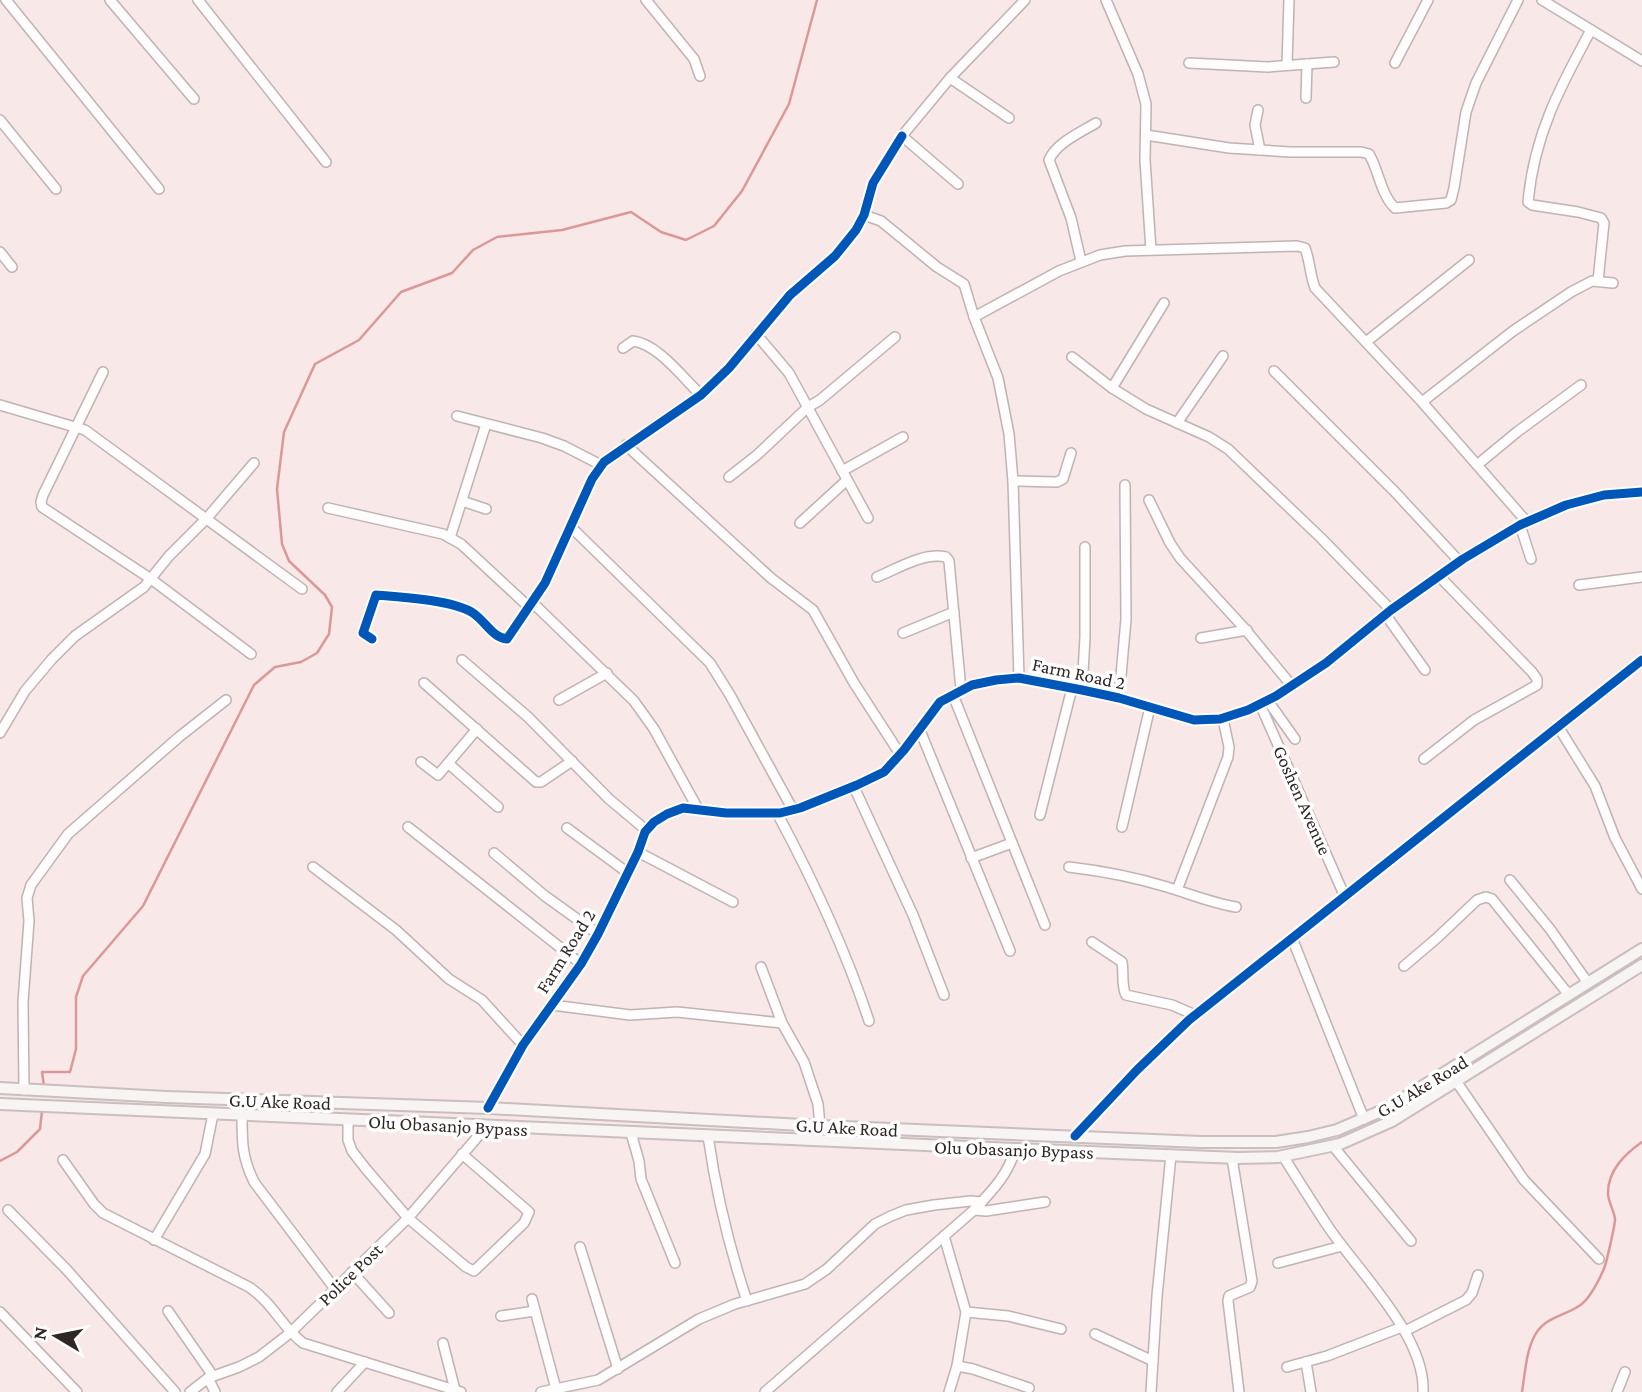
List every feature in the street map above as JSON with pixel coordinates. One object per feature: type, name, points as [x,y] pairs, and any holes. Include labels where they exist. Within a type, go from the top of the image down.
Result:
[{"type":"main road","name":"G.U Ake Road","points":[[0,1088],[179,1098],[488,1108],[820,1126],[1239,1143],[1276,1142],[1308,1138],[1388,1108],[1642,949]]},
{"type":"main road","name":"Olu Obasanjo Bypass","points":[[0,1104],[1232,1158],[1283,1156],[1333,1146],[1392,1121],[1642,965]]},
{"type":"street","points":[[3,0],[159,189]]},
{"type":"street","points":[[110,0],[194,99]]},
{"type":"street","points":[[198,0],[326,162]]},
{"type":"street","points":[[646,0],[694,59],[700,76]]},
{"type":"street","points":[[372,639],[363,633],[376,596],[429,601],[472,612],[501,639],[508,639],[545,583],[592,479],[601,466],[626,445],[701,395],[729,368],[790,295],[835,256],[856,230],[864,215],[873,183],[902,136],[950,78],[1025,0]]},
{"type":"street","points":[[1106,0],[1138,74],[1146,104],[1145,160],[1151,250]]},
{"type":"street","points":[[1287,65],[1289,0]]},
{"type":"street","points":[[1395,63],[1428,0]]},
{"type":"street","points":[[1146,135],[1260,150],[1361,152],[1369,155],[1376,166],[1390,204],[1395,208],[1446,203],[1451,200],[1454,188],[1469,102],[1518,0]]},
{"type":"street","points":[[1542,0],[1642,61]]},
{"type":"street","points":[[1591,30],[1547,115],[1538,140],[1528,202],[1601,218],[1604,223],[1598,281]]},
{"type":"street","points":[[1189,63],[1256,66],[1334,62]]},
{"type":"street","points":[[1306,97],[1307,64]]},
{"type":"street","points":[[950,78],[1009,118]]},
{"type":"street","points":[[1258,110],[1255,125],[1260,150]]},
{"type":"street","points":[[0,120],[55,189]]},
{"type":"street","points":[[1081,261],[1071,218],[1049,160],[1060,147],[1096,122]]},
{"type":"street","points":[[902,136],[958,184]]},
{"type":"street","points":[[864,215],[881,221],[937,268],[964,284],[998,378],[1009,434],[1013,481],[1019,678]]},
{"type":"street","points":[[974,317],[1059,271],[1100,255],[1151,250],[1297,246],[1305,248],[1315,288],[1422,402],[1523,523],[1531,559]]},
{"type":"street","points":[[0,252],[12,267]]},
{"type":"street","points":[[1366,342],[1469,260]]},
{"type":"street","points":[[1422,402],[1513,331],[1571,292],[1592,281],[1613,283]]},
{"type":"street","points":[[1112,388],[1164,303]]},
{"type":"street","points":[[756,334],[789,373],[868,518]]},
{"type":"street","points":[[729,477],[757,455],[808,407],[895,337]]},
{"type":"street","points":[[623,348],[633,341],[644,342],[701,395]]},
{"type":"street","points":[[1177,423],[1223,356]]},
{"type":"street","points":[[1072,357],[1112,388],[1146,409],[1209,437],[1228,449],[1321,538],[1388,612],[1425,670]]},
{"type":"street","points":[[1274,371],[1395,492],[1459,561]]},
{"type":"street","points":[[103,372],[40,502],[43,507],[150,579],[251,654]]},
{"type":"street","points":[[1477,466],[1517,432],[1581,385]]},
{"type":"street","points":[[0,405],[85,430],[302,589]]},
{"type":"street","points":[[457,416],[564,446],[601,466]]},
{"type":"street","points":[[450,538],[486,425]]},
{"type":"street","points":[[842,471],[903,437]]},
{"type":"street","points":[[626,445],[771,578],[813,610],[853,683],[900,754]]},
{"type":"street","points":[[1013,481],[1057,482],[1063,479],[1070,453]]},
{"type":"street","points":[[0,733],[25,691],[60,651],[75,636],[131,597],[150,579],[254,463]]},
{"type":"street","points":[[800,523],[847,480]]},
{"type":"street","points":[[1119,698],[1126,618],[1125,485]]},
{"type":"street","name":"Farm Road 2","points":[[488,1108],[523,1045],[581,964],[628,873],[646,830],[667,814],[683,808],[726,813],[777,813],[793,810],[854,786],[884,772],[940,702],[972,685],[996,680],[1019,678],[1082,690],[1194,720],[1223,719],[1264,703],[1292,686],[1459,561],[1523,523],[1566,505],[1604,495],[1642,492]]},
{"type":"street","points":[[1149,500],[1170,543],[1292,686]]},
{"type":"street","points":[[462,501],[486,509]]},
{"type":"street","points":[[328,508],[420,528],[450,538],[485,565],[607,673],[634,701],[654,729],[698,809]]},
{"type":"street","points":[[571,527],[709,663],[730,695],[793,810]]},
{"type":"street","points":[[1082,690],[1085,547]]},
{"type":"street","points":[[877,577],[919,559],[940,556],[949,561],[957,692],[1045,925]]},
{"type":"street","points":[[1424,759],[1474,720],[1536,685],[1532,671],[1439,576]]},
{"type":"street","points":[[1579,585],[1642,576]]},
{"type":"street","points":[[903,633],[954,612]]},
{"type":"street","points":[[1201,638],[1247,631]]},
{"type":"street","points":[[462,660],[528,717],[609,799],[646,830]]},
{"type":"street","points":[[1075,1136],[1137,1070],[1195,1015],[1642,660]]},
{"type":"street","points":[[559,700],[607,673]]},
{"type":"street","points":[[424,683],[538,782],[572,761]]},
{"type":"street","points":[[1040,815],[1072,688]]},
{"type":"street","points":[[24,1090],[23,1002],[29,921],[27,898],[31,885],[68,834],[179,737],[226,700]]},
{"type":"street","points":[[1264,703],[1295,739]]},
{"type":"street","name":"Goshen Avenue","points":[[1264,703],[1345,897]]},
{"type":"street","points":[[1122,827],[1150,707]]},
{"type":"street","points":[[1177,890],[1228,757],[1223,719]]},
{"type":"street","points":[[919,728],[1010,951]]},
{"type":"street","points":[[1559,728],[1595,786],[1615,838],[1642,889]]},
{"type":"street","points":[[421,762],[438,775],[477,729]]},
{"type":"street","points":[[449,764],[498,807]]},
{"type":"street","points":[[854,786],[913,915],[944,995]]},
{"type":"street","points":[[777,813],[832,920],[869,1021]]},
{"type":"street","points":[[408,827],[581,964]]},
{"type":"street","points":[[567,828],[628,873]]},
{"type":"street","points":[[971,858],[1012,843]]},
{"type":"street","points":[[638,852],[733,902]]},
{"type":"street","points":[[494,853],[545,896],[598,934]]},
{"type":"street","points":[[313,867],[396,930],[449,979],[482,1000],[523,1045]]},
{"type":"street","points":[[1069,867],[1110,872],[1177,890],[1219,905],[1236,907]]},
{"type":"street","points":[[1510,880],[1550,929],[1588,983]]},
{"type":"street","points":[[1404,966],[1477,900],[1486,897],[1492,899],[1512,922],[1569,995]]},
{"type":"street","points":[[1292,938],[1364,1119]]},
{"type":"street","points":[[1092,942],[1122,962],[1123,989],[1126,995],[1172,1005],[1195,1015]]},
{"type":"street","points":[[761,967],[782,1023],[804,1062],[818,1104],[820,1126]]},
{"type":"street","points":[[552,1005],[630,1015],[677,1012],[782,1023]]},
{"type":"street","points":[[1457,1081],[1524,1180],[1599,1259]]},
{"type":"street","points":[[154,1240],[205,1154],[213,1114]]},
{"type":"street","points":[[242,1115],[244,1163],[254,1182],[335,1289]]},
{"type":"street","points":[[348,1120],[348,1140],[352,1151],[408,1218],[474,1271],[530,1214],[529,1209],[462,1154]]},
{"type":"street","name":"Police Post","points":[[190,1392],[211,1377],[259,1357],[290,1333],[408,1218],[486,1126]]},
{"type":"street","points":[[631,1133],[641,1179],[675,1263]]},
{"type":"street","points":[[708,1136],[732,1258],[747,1301]]},
{"type":"street","points":[[1333,1146],[1411,1241]]},
{"type":"street","points":[[765,1392],[974,1210],[1002,1179],[1011,1164],[1015,1149]]},
{"type":"street","points":[[1151,1392],[1171,1155]]},
{"type":"street","points":[[1283,1156],[1342,1246],[1404,1329],[1418,1358],[1423,1392]]},
{"type":"street","points":[[1232,1158],[1252,1281],[1250,1287],[1228,1296],[1227,1301],[1239,1392]]},
{"type":"street","points":[[63,1160],[103,1213],[256,1292],[273,1307],[290,1333],[303,1343],[451,1390],[443,1343]]},
{"type":"street","points":[[541,1392],[598,1380],[699,1319],[805,1284],[827,1269],[875,1224],[891,1216],[934,1205],[982,1202]]},
{"type":"street","points":[[974,1210],[986,1211],[1045,1202]]},
{"type":"street","points":[[8,1210],[67,1270],[175,1392]]},
{"type":"street","points":[[944,1236],[966,1312],[957,1366],[949,1392]]},
{"type":"street","points":[[1278,1263],[1342,1246]]},
{"type":"street","points":[[580,1247],[618,1369]]},
{"type":"street","points":[[352,1272],[389,1313]]},
{"type":"street","points":[[1287,1367],[1404,1329],[1466,1300],[1472,1293],[1478,1275]]},
{"type":"street","points":[[532,1299],[556,1389]]},
{"type":"street","points":[[168,1311],[211,1377],[215,1392]]},
{"type":"street","points":[[501,1316],[536,1311]]},
{"type":"street","points":[[0,1312],[77,1392]]},
{"type":"street","points":[[966,1312],[1008,1316],[1061,1329]]},
{"type":"street","points":[[1095,1334],[1153,1361]]},
{"type":"street","points":[[337,1392],[365,1362]]},
{"type":"street","points":[[1307,1362],[1311,1392]]},
{"type":"street","points":[[957,1366],[1029,1388]]},
{"type":"street","points":[[1617,1392],[1625,1371]]},
{"type":"street","points":[[598,1380],[598,1392]]},
{"type":"waterway","points":[[44,1086],[42,1072],[70,1072],[76,1049],[76,997],[83,976],[143,906],[254,685],[275,667],[301,662],[317,653],[329,634],[332,607],[325,595],[289,561],[282,544],[277,489],[284,432],[315,364],[359,340],[401,292],[452,273],[473,250],[497,237],[562,230],[631,212],[661,232],[686,240],[714,226],[742,191],[789,104],[817,0]]},
{"type":"waterway","points":[[0,1161],[17,1152],[40,1129],[42,1111]]},
{"type":"waterway","points":[[1522,1392],[1528,1355],[1539,1329],[1583,1303],[1601,1275],[1615,1219],[1608,1196],[1611,1177],[1624,1157],[1642,1142]]},
{"type":"cycle path","points":[[372,639],[363,633],[376,595],[453,605],[473,613],[497,636],[507,639],[545,583],[592,479],[604,462],[701,395],[729,368],[790,295],[835,256],[856,230],[864,215],[873,183],[902,136]]},
{"type":"cycle path","points":[[488,1108],[523,1045],[581,964],[638,852],[645,832],[667,814],[683,808],[726,813],[780,813],[800,808],[857,785],[884,772],[940,702],[972,685],[996,680],[1019,678],[1082,690],[1194,720],[1220,719],[1248,710],[1276,696],[1326,663],[1391,610],[1463,559],[1520,525],[1566,505],[1604,495],[1642,492]]},
{"type":"cycle path","points":[[1075,1136],[1189,1020],[1642,660]]}]
